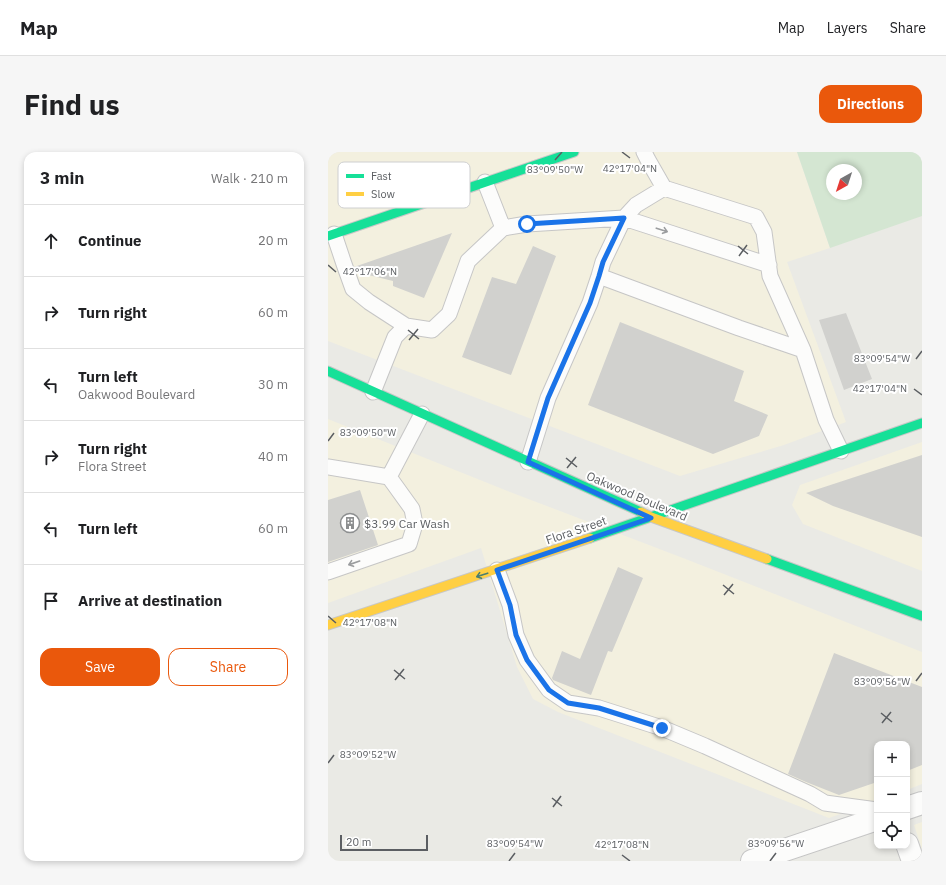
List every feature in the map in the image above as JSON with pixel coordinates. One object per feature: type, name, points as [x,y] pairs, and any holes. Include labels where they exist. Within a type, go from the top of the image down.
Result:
[{"type":"street","points":[[470,187],[574,152]]},
{"type":"street","points":[[331,235],[409,208]]},
{"type":"street","name":"Oakwood Boulevard","points":[[328,372],[651,518],[922,616]]},
{"type":"street","name":"Flora Street","points":[[328,625],[651,518],[922,423]]},
{"type":"street","points":[[910,807],[922,803]]},
{"type":"street","points":[[752,861],[874,820]]},
{"type":"street","points":[[909,849],[913,861]]},
{"type":"lane","points":[[644,152],[664,188],[756,217],[764,232],[770,276],[803,350],[826,420],[841,451]]},
{"type":"lane","points":[[485,182],[503,228]]},
{"type":"lane","points":[[528,462],[548,398],[590,303],[603,262],[624,218],[636,205],[664,188]]},
{"type":"lane","points":[[331,235],[353,289],[368,302],[406,326],[432,330],[449,314],[468,261],[503,228],[527,224],[624,218],[769,265]]},
{"type":"lane","points":[[599,276],[803,350]]},
{"type":"lane","points":[[373,392],[395,337],[406,326]]},
{"type":"lane","points":[[389,477],[422,414]]},
{"type":"lane","points":[[328,467],[389,477],[412,509],[415,524],[409,544],[328,572]]},
{"type":"lane","points":[[497,570],[510,605],[516,635],[527,660],[549,690],[568,703],[599,708],[662,728],[803,791],[825,803],[874,810]]},
{"type":"shaded area","points":[[328,152],[797,152],[830,248],[787,262],[846,422],[784,445],[680,476],[328,341]]},
{"type":"shaded area","points":[[328,419],[505,490],[922,652],[922,784],[910,789],[910,741],[874,741],[874,802],[829,818],[558,712],[533,699],[517,667],[481,548],[328,603]]},
{"type":"shaded area","points":[[922,442],[922,571],[803,524],[792,505],[800,485]]},
{"type":"shaded area","points":[[922,822],[922,849],[914,825]]},
{"type":"green space","points":[[797,152],[922,152],[922,216],[830,248]]},
{"type":"building","points":[[452,233],[424,298],[393,286],[393,281],[356,272],[354,267]]},
{"type":"building","points":[[533,246],[556,256],[511,375],[462,357],[492,277],[516,284]]},
{"type":"building","points":[[846,313],[872,379],[844,390],[819,320]]},
{"type":"building","points":[[620,322],[744,371],[734,401],[768,415],[759,436],[713,454],[588,405]]},
{"type":"building","points":[[922,455],[922,537],[833,506],[806,493]]},
{"type":"building","name":"$3.99 Car Wash","points":[[360,490],[378,545],[328,562],[328,500]]},
{"type":"building","points":[[618,567],[643,578],[612,652],[608,651],[591,695],[553,680],[552,678],[562,651],[580,659]]},
{"type":"building","points":[[834,653],[922,687],[922,765],[910,770],[910,741],[874,741],[874,783],[839,795],[788,774]]},
{"type":"traffic: fast","points":[[470,188],[574,152]]},
{"type":"traffic: fast","points":[[328,236],[410,208]]},
{"type":"traffic: fast","points":[[328,371],[641,512]]},
{"type":"traffic: fast","points":[[590,538],[922,423]]},
{"type":"traffic: fast","points":[[767,559],[922,616]]},
{"type":"traffic: slow","points":[[641,512],[767,559]]},
{"type":"traffic: slow","points":[[328,625],[590,538]]},
{"type":"place","name":"$3.99 Car Wash","points":[[350,523]]},
{"type":"route","points":[[527,224],[624,218],[603,262],[590,303],[548,398],[528,462],[651,518],[497,570],[510,605],[516,635],[527,660],[549,690],[568,703],[599,708],[662,728]]}]
